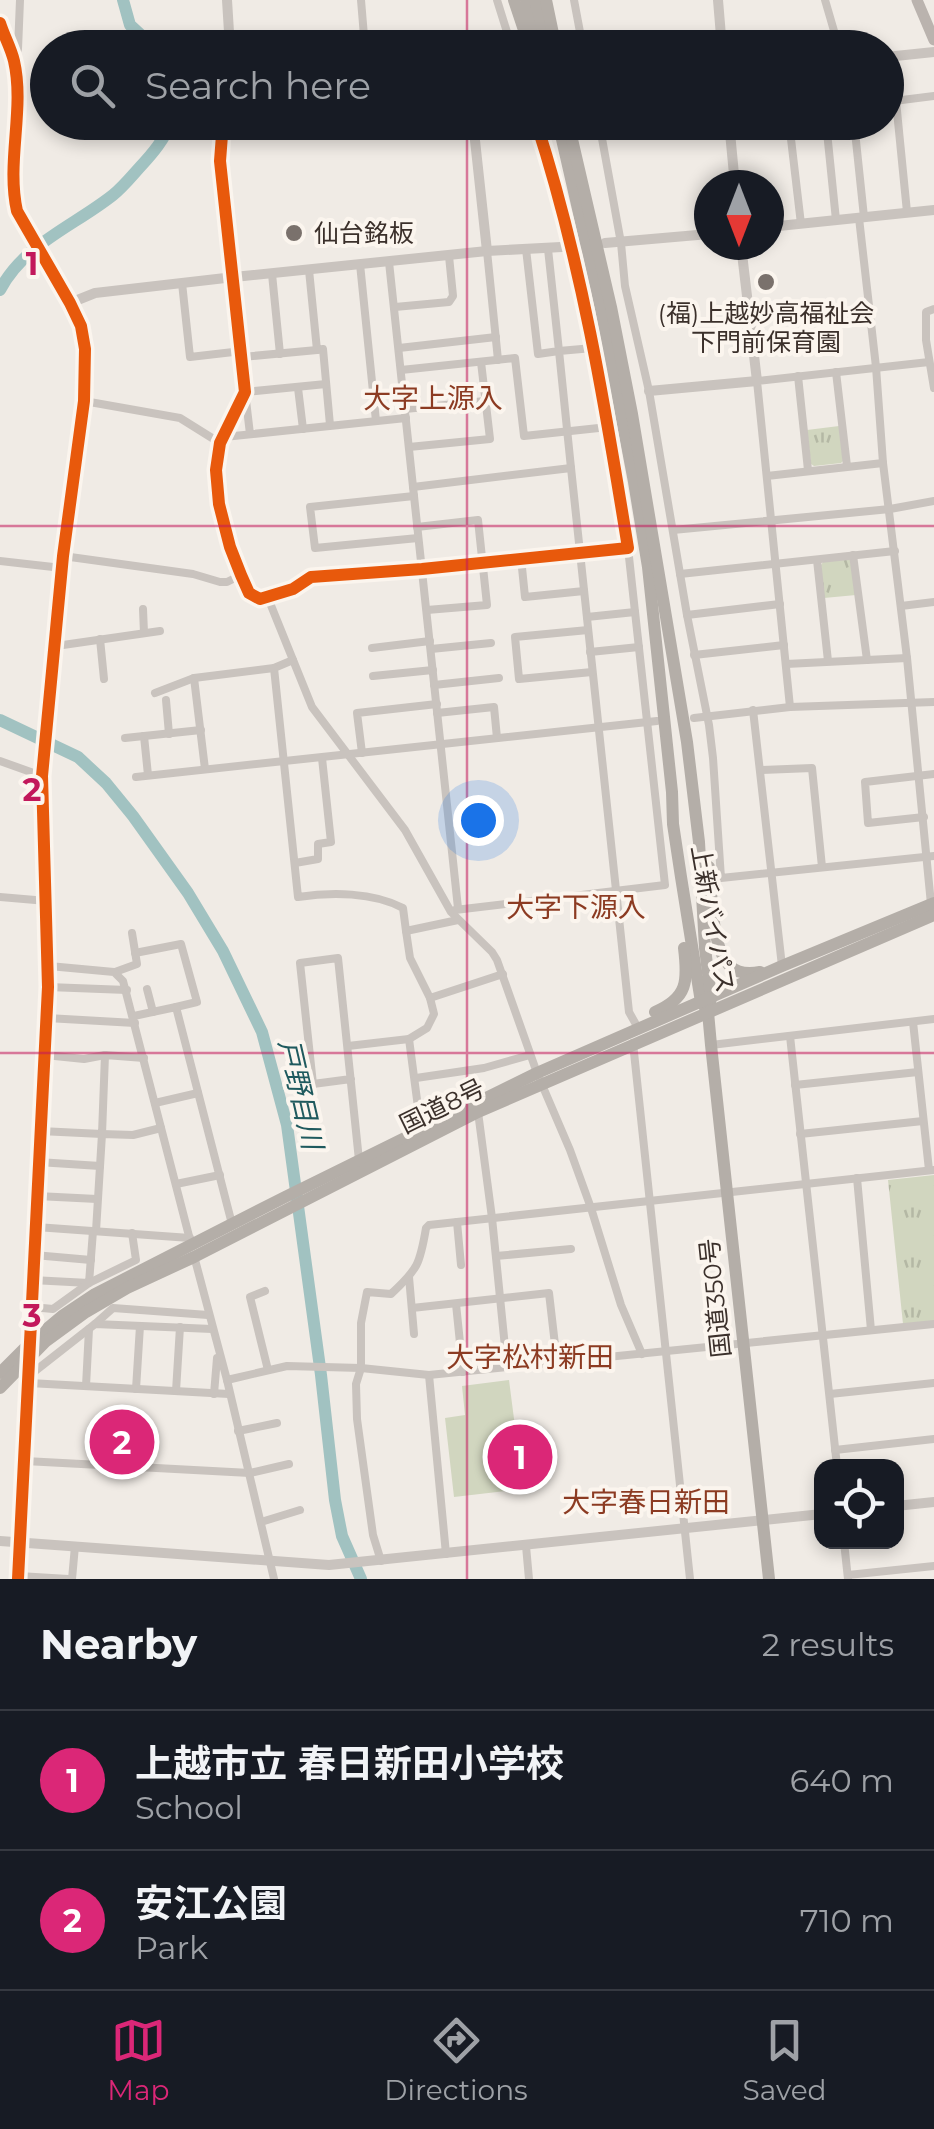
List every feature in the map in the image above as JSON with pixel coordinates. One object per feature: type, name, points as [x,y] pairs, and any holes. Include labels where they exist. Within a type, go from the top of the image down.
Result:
[{"type":"highway","points":[[526,0],[534,30]]},
{"type":"highway","points":[[534,0],[543,30]]},
{"type":"highway","points":[[551,0],[554,30]]},
{"type":"highway","name":"上新バイパス","points":[[562,140],[601,309],[648,567],[674,824],[707,1004]]},
{"type":"highway","name":"上新バイパス","points":[[572,140],[632,414],[687,742],[699,842],[707,1004]]},
{"type":"highway","points":[[687,742],[722,957],[742,973],[777,968]]},
{"type":"highway","points":[[637,1025],[673,1003],[685,984],[674,824]]},
{"type":"highway","name":"国道8号","points":[[308,1192],[359,1160],[421,1130],[539,1078],[634,1043],[777,968],[933,914]]},
{"type":"highway","name":"国道8号","points":[[192,1246],[478,1112],[600,1039],[707,1004],[933,914]]},
{"type":"highway","name":"国道350号","points":[[707,1004],[768,1579]]},
{"type":"highway","name":"国道8号","points":[[0,1373],[86,1312],[192,1246],[232,1224],[286,1203]]},
{"type":"highway","name":"国道8号","points":[[0,1388],[31,1349]]},
{"type":"main road","points":[[920,1],[934,40]]},
{"type":"street","points":[[14,61],[20,0]]},
{"type":"street","points":[[227,0],[229,30]]},
{"type":"street","points":[[361,0],[364,30]]},
{"type":"street","points":[[497,0],[509,9]]},
{"type":"street","points":[[574,0],[580,30]]},
{"type":"street","points":[[718,0],[720,30]]},
{"type":"street","points":[[824,0],[833,30]]},
{"type":"street","points":[[0,24],[14,61],[14,194],[18,210],[70,303],[84,339],[84,401],[63,562],[43,771],[48,987],[18,1577],[70,1579],[74,1546]]},
{"type":"street","points":[[904,54],[934,52]]},
{"type":"street","points":[[904,100],[934,96]]},
{"type":"street","points":[[222,140],[220,161],[250,434]]},
{"type":"street","points":[[475,140],[498,360]]},
{"type":"street","points":[[406,931],[456,913],[665,885],[628,548],[608,427],[575,247],[542,140]]},
{"type":"street","points":[[602,140],[713,758],[721,878],[931,857]]},
{"type":"street","points":[[731,140],[734,170]]},
{"type":"street","points":[[791,140],[801,224]]},
{"type":"street","points":[[828,140],[836,220]]},
{"type":"street","points":[[856,140],[884,462],[918,775],[931,857],[933,914]]},
{"type":"street","points":[[897,140],[907,212]]},
{"type":"street","points":[[784,226],[934,210]]},
{"type":"street","points":[[606,244],[694,236]]},
{"type":"street","points":[[70,303],[95,292],[486,250],[575,247]]},
{"type":"street","points":[[548,249],[629,1012],[637,1025]]},
{"type":"street","points":[[526,250],[538,354],[593,348]]},
{"type":"street","points":[[394,307],[449,302],[454,296],[448,256]]},
{"type":"street","points":[[744,260],[790,707]]},
{"type":"street","points":[[389,262],[456,913]]},
{"type":"street","points":[[360,264],[376,421]]},
{"type":"street","points":[[310,270],[317,350]]},
{"type":"street","points":[[272,274],[280,354]]},
{"type":"street","points":[[182,283],[190,356],[323,350],[330,426]]},
{"type":"street","points":[[934,309],[926,312],[925,324],[934,388]]},
{"type":"street","points":[[398,348],[496,336]]},
{"type":"street","points":[[401,370],[515,358],[524,436],[608,427]]},
{"type":"street","points":[[409,447],[490,439],[481,362]]},
{"type":"street","points":[[649,391],[929,362]]},
{"type":"street","points":[[836,372],[847,466]]},
{"type":"street","points":[[798,376],[808,470]]},
{"type":"street","points":[[246,392],[326,384]]},
{"type":"street","points":[[298,388],[302,429]]},
{"type":"street","points":[[246,392],[222,440],[216,470],[218,504],[249,594],[260,599],[293,589],[312,577],[628,548]]},
{"type":"street","points":[[84,401],[180,418],[222,440],[376,421],[485,401]]},
{"type":"street","points":[[767,476],[884,462]]},
{"type":"street","points":[[418,538],[315,548],[310,507],[571,468]]},
{"type":"street","points":[[673,530],[890,509],[934,501]]},
{"type":"street","points":[[417,527],[478,520],[487,605],[427,610]]},
{"type":"street","points":[[680,574],[894,551]]},
{"type":"street","points":[[854,555],[867,660]]},
{"type":"street","points":[[522,558],[525,596],[584,591]]},
{"type":"street","points":[[0,560],[193,574],[227,582],[242,576]]},
{"type":"street","points":[[817,560],[828,661]]},
{"type":"street","points":[[268,598],[312,707],[405,830],[456,913],[492,952],[570,1150],[621,1304],[642,1354]]},
{"type":"street","points":[[901,606],[934,602]]},
{"type":"street","points":[[687,615],[780,604]]},
{"type":"street","points":[[143,609],[144,633]]},
{"type":"street","points":[[587,617],[635,612]]},
{"type":"street","points":[[588,630],[516,637],[519,679],[592,672]]},
{"type":"street","points":[[56,646],[160,631]]},
{"type":"street","points":[[100,639],[104,679]]},
{"type":"street","points":[[372,648],[491,643]]},
{"type":"street","points":[[694,656],[784,645]]},
{"type":"street","points":[[590,652],[639,648]]},
{"type":"street","points":[[786,664],[907,658]]},
{"type":"street","points":[[154,693],[194,678],[274,668],[292,660]]},
{"type":"street","points":[[274,668],[298,897],[341,892],[403,908],[410,958],[430,998],[433,1018],[422,1033],[409,1039],[348,1046]]},
{"type":"street","points":[[373,676],[432,670]]},
{"type":"street","points":[[194,678],[205,769]]},
{"type":"street","points":[[434,684],[499,678]]},
{"type":"street","points":[[166,700],[168,734]]},
{"type":"street","points":[[694,718],[790,707],[934,702]]},
{"type":"street","points":[[362,753],[357,713],[494,707],[497,738]]},
{"type":"street","points":[[753,710],[762,770],[777,968]]},
{"type":"street","points":[[136,777],[657,721]]},
{"type":"street","points":[[125,738],[200,730]]},
{"type":"street","points":[[144,736],[148,776]]},
{"type":"street","points":[[295,862],[318,859],[318,844],[332,842],[322,758]]},
{"type":"street","points":[[0,761],[43,771]]},
{"type":"street","points":[[762,770],[812,768],[822,867]]},
{"type":"street","points":[[924,817],[868,823],[865,782],[934,774]]},
{"type":"street","points":[[0,897],[47,901]]},
{"type":"street","points":[[48,966],[115,972],[137,964],[132,933]]},
{"type":"street","points":[[47,1018],[134,1020],[197,1002],[181,944],[136,952]]},
{"type":"street","points":[[351,1079],[313,1084],[300,962],[338,958],[348,1046],[359,1160]]},
{"type":"street","points":[[115,972],[127,990],[274,1579]]},
{"type":"street","points":[[430,998],[502,974]]},
{"type":"street","points":[[48,987],[127,990]]},
{"type":"street","points":[[146,989],[153,1012]]},
{"type":"street","points":[[176,1006],[232,1224]]},
{"type":"street","points":[[711,1044],[934,1020]]},
{"type":"street","points":[[381,1561],[372,1535],[363,1476],[356,1384],[361,1368],[361,1323],[367,1292],[392,1294],[418,1266],[426,1228],[931,1170],[913,1022]]},
{"type":"street","points":[[790,1036],[836,1459]]},
{"type":"street","points":[[409,1039],[421,1130]]},
{"type":"street","points":[[634,1043],[690,1579]]},
{"type":"street","points":[[45,1055],[144,1058]]},
{"type":"street","points":[[89,1283],[105,1055]]},
{"type":"street","points":[[416,1078],[484,1068],[530,1055]]},
{"type":"street","points":[[795,1085],[918,1072]]},
{"type":"street","points":[[155,1103],[198,1092]]},
{"type":"street","points":[[478,1112],[507,1368]]},
{"type":"street","points":[[800,1134],[923,1121]]},
{"type":"street","points":[[40,1130],[132,1135],[161,1128]]},
{"type":"street","points":[[38,1162],[100,1166]]},
{"type":"street","points":[[176,1184],[220,1175]]},
{"type":"street","points":[[856,1178],[871,1330]]},
{"type":"street","points":[[37,1196],[97,1199]]},
{"type":"street","points":[[456,1222],[461,1265]]},
{"type":"street","points":[[36,1227],[132,1233],[192,1246]]},
{"type":"street","points":[[32,1307],[53,1309],[89,1283],[136,1260],[132,1233]]},
{"type":"street","points":[[496,1256],[571,1249]]},
{"type":"street","points":[[34,1256],[90,1260]]},
{"type":"street","points":[[409,1277],[414,1334]]},
{"type":"street","points":[[32,1280],[89,1283]]},
{"type":"street","points":[[264,1291],[250,1296],[268,1370]]},
{"type":"street","points":[[412,1308],[549,1293],[556,1362]]},
{"type":"street","points":[[456,1304],[462,1372]]},
{"type":"street","points":[[29,1379],[113,1308],[208,1315]]},
{"type":"street","points":[[226,1380],[297,1366],[343,1366],[429,1376],[934,1324]]},
{"type":"street","points":[[92,1326],[212,1329]]},
{"type":"street","points":[[86,1386],[92,1326]]},
{"type":"street","points":[[136,1389],[140,1326]]},
{"type":"street","points":[[176,1392],[180,1328]]},
{"type":"street","points":[[214,1394],[218,1350]]},
{"type":"street","points":[[429,1376],[446,1554]]},
{"type":"street","points":[[29,1379],[228,1394]]},
{"type":"street","points":[[830,1394],[934,1383]]},
{"type":"street","points":[[238,1432],[277,1422]]},
{"type":"street","points":[[835,1450],[934,1440]]},
{"type":"street","points":[[26,1462],[250,1474],[289,1464]]},
{"type":"street","points":[[904,1505],[934,1502]]},
{"type":"street","points":[[261,1522],[300,1510]]},
{"type":"street","points":[[0,1541],[329,1564],[814,1515]]},
{"type":"street","points":[[526,1546],[530,1579]]},
{"type":"street","points":[[845,1549],[848,1577],[934,1566]]},
{"type":"green space","points":[[839,426],[843,461],[811,464],[807,430]]},
{"type":"green space","points":[[850,559],[856,595],[824,598],[823,562]]},
{"type":"green space","points":[[934,1175],[934,1321],[903,1324],[888,1180]]},
{"type":"green space","points":[[509,1380],[523,1489],[454,1497],[445,1418],[465,1415],[462,1386]]},
{"type":"green space","points":[[105,1420],[140,1421],[138,1465],[103,1463]]},
{"type":"waterway","name":"戸野目川","points":[[123,0],[130,25],[135,30]]},
{"type":"waterway","name":"戸野目川","points":[[0,290],[36,248],[120,189],[162,140]]},
{"type":"waterway","name":"戸野目川","points":[[0,720],[78,757],[106,783],[188,893],[223,951],[262,1032],[287,1125],[335,1500],[342,1536],[361,1579]]},
{"type":"cycle path","points":[[0,23],[17,79],[13,174],[17,211],[70,303],[81,326],[85,349],[84,401],[63,556],[42,776],[48,987],[18,1579]]},
{"type":"cycle path","points":[[222,140],[220,161],[245,392],[220,443],[216,470],[219,504],[230,547],[249,593],[260,599],[293,589],[311,577],[628,548],[579,280],[542,140]]},
{"type":"place","name":"仙台銘板","points":[[294,233]]},
{"type":"place","name":"(福)上越妙高福祉会 下門前保育園","points":[[766,282]]},
{"type":"place","name":"安江公園","points":[[122,1442]]},
{"type":"place","name":"上越市立 春日新田小学校","points":[[520,1457]]},
{"type":"district","name":"大字上源入","points":[[433,398]]},
{"type":"district","name":"大字下源入","points":[[576,907]]},
{"type":"district","name":"大字松村新田","points":[[530,1357]]},
{"type":"district","name":"大字春日新田","points":[[646,1502]]}]
